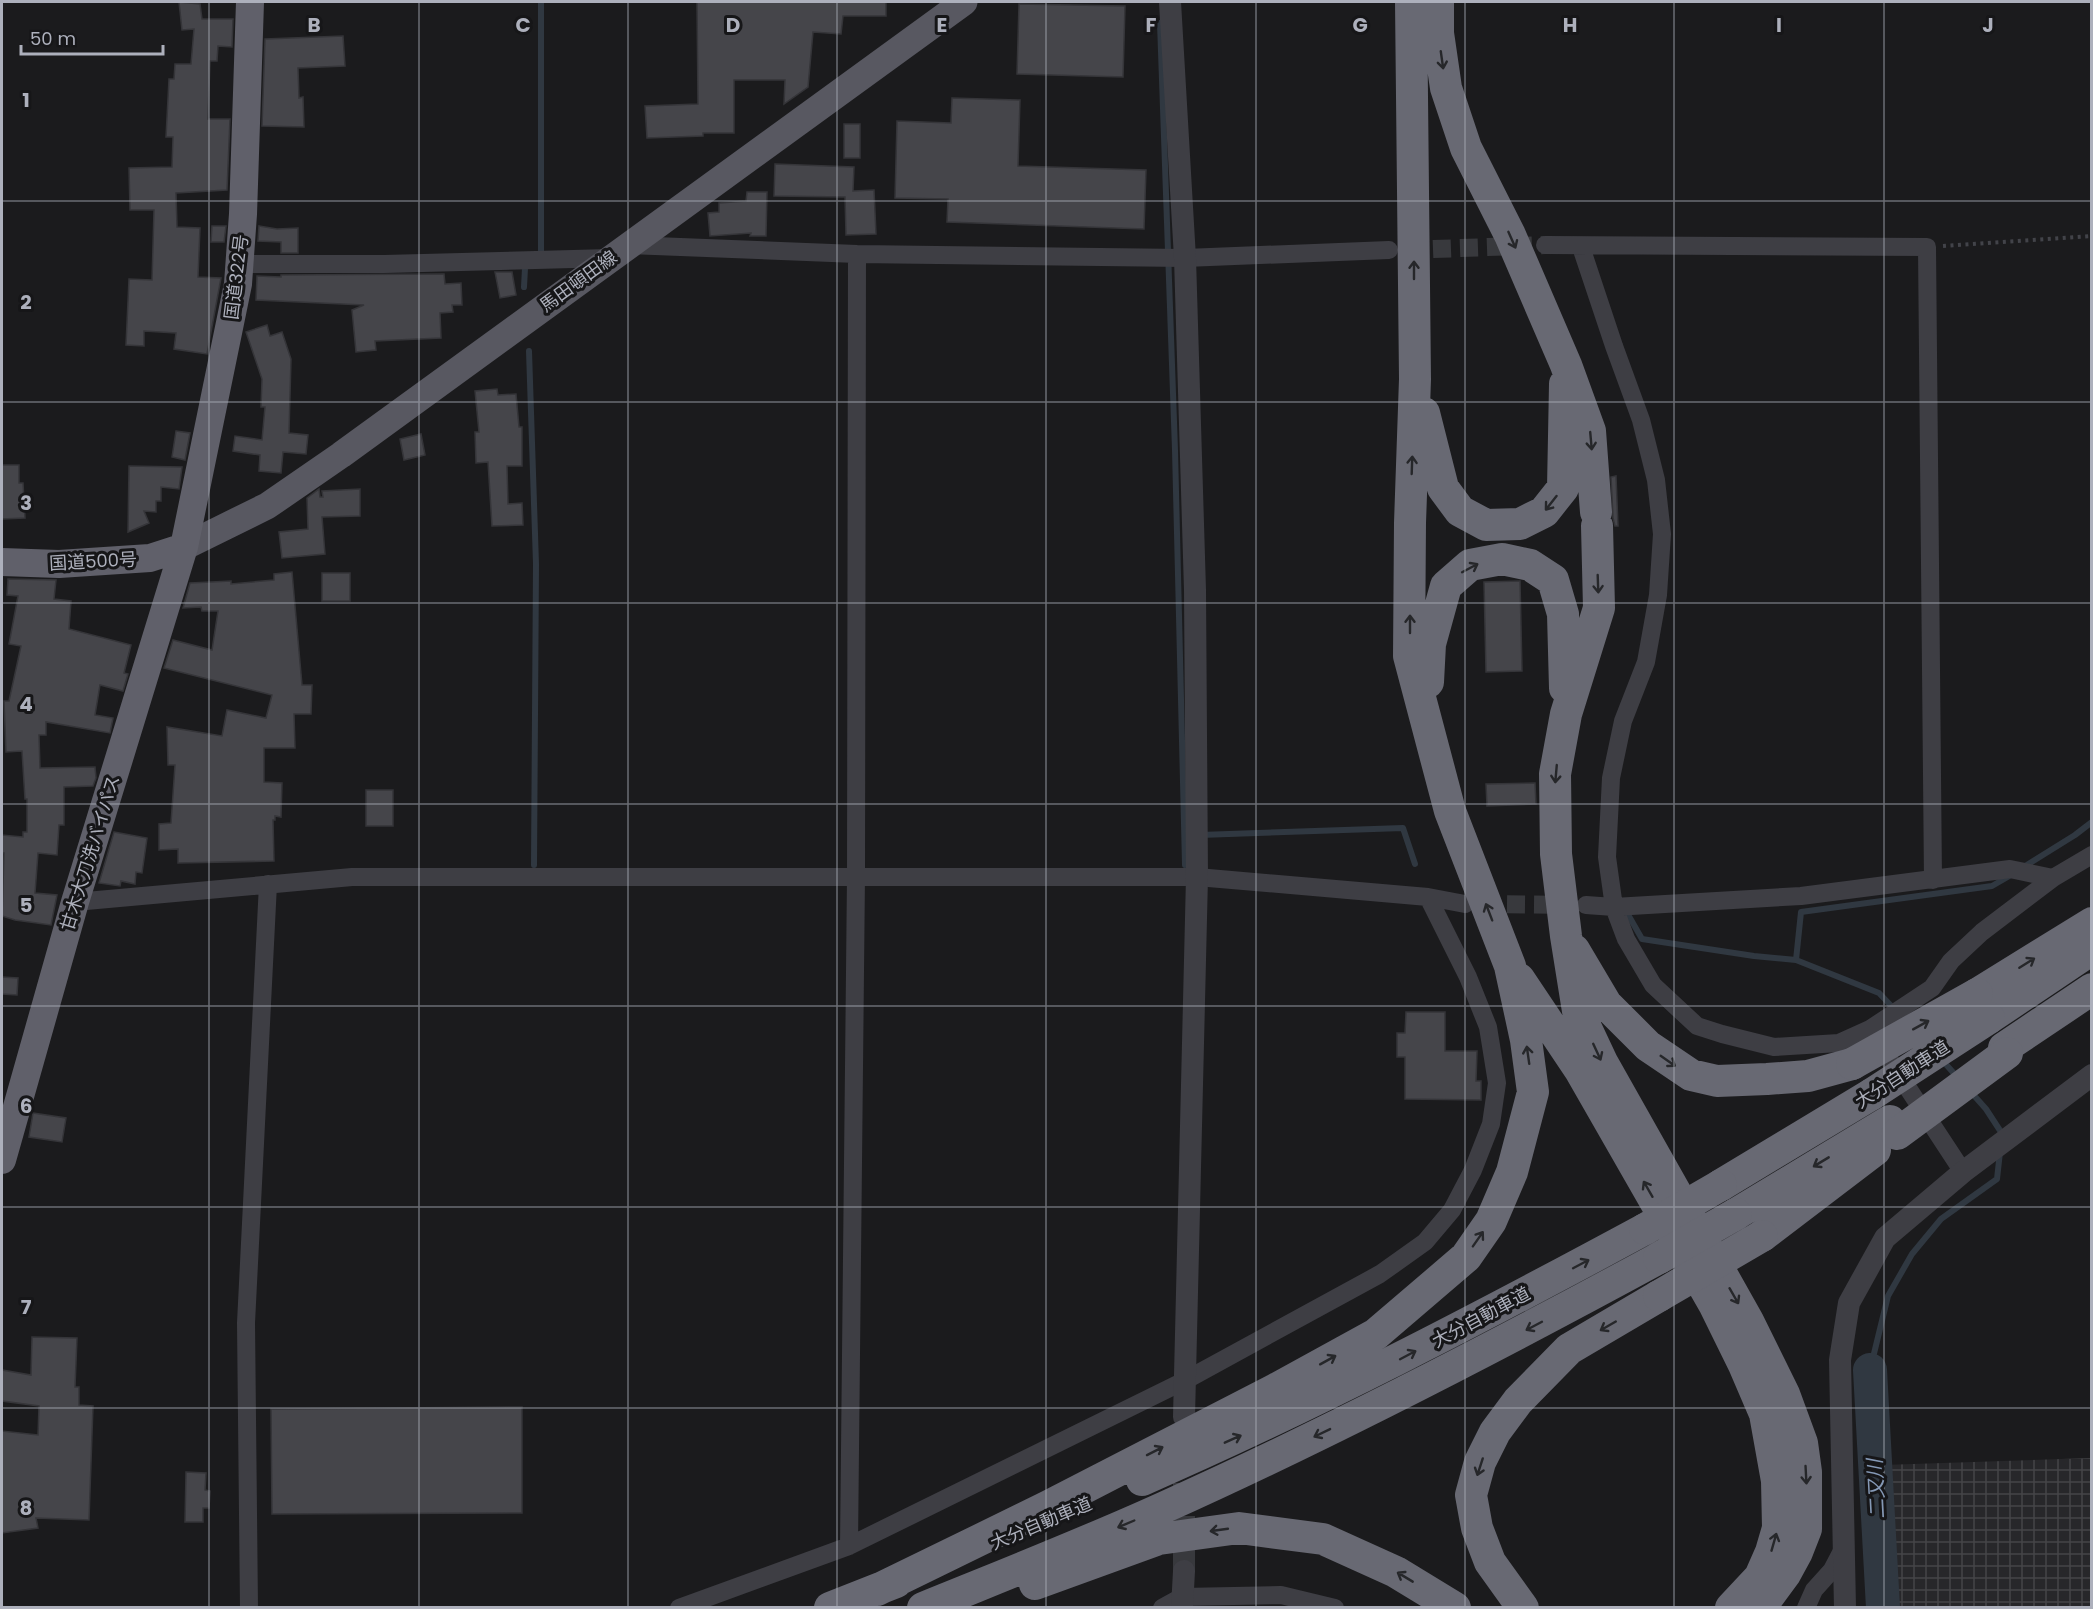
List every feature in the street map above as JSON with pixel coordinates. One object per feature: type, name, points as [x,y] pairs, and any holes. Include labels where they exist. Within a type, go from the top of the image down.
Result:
[{"type":"highway","name":"国道322号","points":[[184,547],[236,295],[244,190],[249,2]]},
{"type":"highway","points":[[878,1590],[1058,1502],[1376,1334],[1466,1257],[1491,1221],[1512,1172],[1533,1092],[1526,1040],[1510,966],[1450,811],[1410,656],[1410,523],[1415,379],[1411,2]]},
{"type":"highway","points":[[1438,2],[1438,33],[1446,88],[1466,148],[1510,235],[1566,365],[1590,431],[1599,608],[1566,714],[1555,774],[1556,854],[1578,1011],[1602,1062],[1748,1321],[1784,1394],[1802,1443],[1806,1472],[1806,1529],[1785,1574],[1760,1608]]},
{"type":"highway","points":[[1415,379],[1443,488],[1460,511],[1486,525],[1520,524],[1544,512],[1563,488],[1566,365]]},
{"type":"highway","name":"国道500号","points":[[2,562],[59,564],[150,558],[184,547]]},
{"type":"highway","name":"甘木大刀洗バイパス","points":[[2,1160],[75,902],[184,547]]},
{"type":"highway","points":[[1426,716],[1430,644],[1446,586],[1470,565],[1502,559],[1530,565],[1553,580],[1563,614],[1566,714]]},
{"type":"highway","points":[[1566,936],[1606,1004],[1648,1046],[1691,1076],[1717,1080],[1767,1079],[1808,1076],[1852,1064],[1983,1006],[2091,923]]},
{"type":"highway","name":"大分自動車道","points":[[830,1608],[1036,1527],[1274,1421],[1404,1357],[1645,1229],[1721,1185],[1872,1094],[1983,1006],[2091,949]]},
{"type":"highway","points":[[1510,966],[1580,1070],[1714,1304],[1765,1414],[1777,1481],[1778,1528],[1760,1577],[1731,1608]]},
{"type":"highway","name":"大分自動車道","points":[[922,1608],[1164,1508],[1419,1386],[1659,1258],[1893,1127],[2091,988]]},
{"type":"highway","points":[[1523,1608],[1490,1562],[1477,1528],[1471,1495],[1480,1462],[1495,1432],[1518,1401],[1569,1349],[1762,1236],[1893,1127]]},
{"type":"highway","points":[[970,1608],[1159,1539],[1239,1528],[1323,1539],[1396,1572],[1455,1608]]},
{"type":"main road","name":"馬田頓田線","points":[[184,547],[276,500],[964,2]]},
{"type":"street","points":[[1170,2],[1185,258],[1195,590],[1197,877],[1184,1418]]},
{"type":"street","points":[[1545,245],[1581,247],[1927,247],[1933,880]]},
{"type":"street","points":[[1581,247],[1641,420],[1656,480],[1662,534],[1658,596],[1646,663],[1623,721],[1611,778],[1607,857],[1614,907],[1626,939],[1653,984],[1697,1026],[1722,1034],[1774,1047],[1839,1043],[1870,1029],[1932,988],[1951,961],[1983,932],[2053,878],[2091,855]]},
{"type":"street","points":[[239,264],[384,264],[619,252],[1185,258],[1389,250]]},
{"type":"street","points":[[849,1546],[856,876],[857,254]]},
{"type":"street","points":[[1586,905],[1614,907],[1801,896],[2010,869],[2053,878]]},
{"type":"street","points":[[75,902],[352,877],[856,876],[1197,877],[1428,897],[1465,904]]},
{"type":"street","points":[[249,1608],[246,1323],[268,884]]},
{"type":"street","points":[[679,1608],[849,1546],[1186,1380],[1370,1280],[1425,1242],[1452,1209],[1473,1170],[1491,1124],[1497,1083],[1488,1027],[1468,977],[1428,897]]},
{"type":"street","points":[[1870,1029],[1963,1172]]},
{"type":"street","points":[[1845,1608],[1840,1360],[1849,1303],[1885,1238],[1963,1172],[2091,1075]]},
{"type":"street","points":[[1806,1608],[1814,1590],[1833,1570],[1844,1547]]},
{"type":"street","points":[[1182,1602],[1184,1571]]},
{"type":"street","points":[[1162,1608],[1182,1602],[1281,1595],[1335,1608]]},
{"type":"path","points":[[1927,247],[2091,236]]},
{"type":"shaded area","points":[[2091,1458],[2091,1607],[1886,1607],[1883,1465]]},
{"type":"building","points":[[179,2],[200,4],[202,19],[233,19],[232,47],[218,46],[217,61],[210,61],[208,119],[230,119],[227,190],[176,193],[177,227],[200,228],[198,277],[221,278],[207,354],[174,349],[176,333],[144,331],[144,346],[126,345],[129,279],[152,280],[154,210],[130,210],[129,168],[172,167],[173,137],[166,137],[169,79],[174,79],[175,64],[191,64],[194,29],[182,30]]},
{"type":"building","points":[[697,2],[886,2],[886,16],[843,16],[841,34],[813,32],[808,87],[784,104],[785,80],[734,80],[734,133],[647,138],[645,106],[698,104]]},
{"type":"building","points":[[1019,4],[1125,6],[1123,77],[1017,74]]},
{"type":"building","points":[[343,36],[345,66],[298,68],[299,98],[303,97],[304,127],[262,126],[265,39]]},
{"type":"building","points":[[952,98],[1020,100],[1018,166],[1146,170],[1144,229],[947,222],[948,199],[895,198],[897,121],[951,123]]},
{"type":"building","points":[[844,124],[860,124],[860,158],[844,158]]},
{"type":"building","points":[[775,164],[854,167],[853,191],[874,190],[876,234],[846,235],[845,197],[774,196]]},
{"type":"building","points":[[747,192],[767,192],[766,236],[750,236],[751,233],[710,236],[708,213],[719,212],[719,203],[746,201]]},
{"type":"building","points":[[212,226],[226,226],[224,242],[211,242]]},
{"type":"building","points":[[259,226],[277,229],[298,228],[298,253],[281,253],[281,242],[258,241]]},
{"type":"building","points":[[495,272],[512,272],[516,295],[500,298]]},
{"type":"building","points":[[444,274],[445,284],[461,283],[462,305],[452,305],[453,312],[440,313],[441,338],[375,341],[376,350],[356,352],[352,310],[364,305],[256,300],[257,276]]},
{"type":"building","points":[[267,325],[270,336],[282,332],[291,359],[289,433],[308,435],[306,454],[283,452],[281,473],[259,471],[260,455],[233,451],[235,436],[262,440],[265,407],[261,407],[262,379],[246,332]]},
{"type":"building","points":[[497,389],[498,395],[516,394],[519,427],[522,427],[522,466],[507,466],[508,504],[522,503],[523,525],[492,526],[488,462],[476,463],[475,432],[479,432],[475,391]]},
{"type":"building","points":[[176,431],[190,433],[185,460],[172,457]]},
{"type":"building","points":[[421,434],[425,455],[404,460],[400,439]]},
{"type":"building","points":[[2,465],[19,465],[19,483],[23,483],[25,518],[2,519]]},
{"type":"building","points":[[129,466],[182,467],[179,489],[161,487],[161,501],[156,501],[156,512],[144,511],[149,523],[128,532]]},
{"type":"building","points":[[1616,476],[1618,526],[1615,526],[1613,518],[1611,477]]},
{"type":"building","points":[[319,489],[320,497],[323,497],[322,491],[360,489],[360,516],[322,517],[325,554],[282,558],[279,532],[308,529],[307,498]]},
{"type":"building","points":[[292,572],[302,685],[312,685],[311,714],[294,714],[295,748],[264,748],[264,782],[282,783],[281,817],[275,816],[273,820],[274,861],[178,863],[178,849],[159,850],[159,824],[171,823],[175,765],[168,765],[167,727],[222,736],[227,710],[266,718],[272,695],[164,668],[173,640],[212,650],[218,611],[202,611],[201,607],[183,608],[190,583],[231,581],[231,584],[274,580],[274,574]]},
{"type":"building","points":[[322,573],[350,573],[350,601],[322,601]]},
{"type":"building","points":[[8,579],[56,580],[54,599],[71,601],[69,629],[131,645],[124,673],[128,674],[123,691],[100,685],[95,715],[113,718],[110,733],[46,722],[46,735],[39,735],[40,768],[95,767],[96,778],[93,786],[64,787],[64,825],[59,825],[57,855],[38,853],[35,893],[57,895],[51,925],[2,916],[4,853],[2,853],[2,835],[23,837],[23,832],[27,832],[27,799],[25,799],[22,751],[6,752],[4,701],[9,701],[21,646],[9,644],[18,596],[7,595]]},
{"type":"building","points":[[1520,581],[1522,671],[1486,672],[1484,582]]},
{"type":"building","points":[[1535,783],[1536,804],[1487,806],[1486,784]]},
{"type":"building","points":[[366,790],[393,790],[393,826],[366,826]]},
{"type":"building","points":[[114,832],[147,838],[142,873],[136,872],[135,884],[121,881],[120,886],[99,883]]},
{"type":"building","points":[[2,977],[18,978],[17,995],[2,994]]},
{"type":"building","points":[[1406,1012],[1445,1012],[1445,1051],[1477,1051],[1476,1081],[1481,1081],[1481,1100],[1405,1099],[1405,1057],[1397,1057],[1397,1033],[1405,1033]]},
{"type":"building","points":[[33,1113],[66,1118],[62,1142],[29,1137]]},
{"type":"building","points":[[32,1337],[77,1338],[75,1387],[79,1387],[79,1405],[93,1406],[89,1520],[36,1518],[38,1528],[2,1533],[2,1431],[38,1435],[39,1406],[2,1401],[2,1370],[31,1375]]},
{"type":"building","points":[[522,1407],[522,1513],[272,1514],[271,1409]]},
{"type":"building","points":[[186,1472],[206,1473],[205,1490],[210,1491],[209,1508],[203,1508],[203,1522],[185,1522]]},
{"type":"waterway","points":[[539,258],[541,256],[541,2]]},
{"type":"waterway","points":[[1160,23],[1175,450],[1185,865]]},
{"type":"waterway","points":[[524,287],[527,266]]},
{"type":"waterway","points":[[529,351],[536,564],[534,865]]},
{"type":"waterway","points":[[2022,868],[2092,822]]},
{"type":"waterway","points":[[1200,835],[1403,828],[1415,864]]},
{"type":"waterway","points":[[1796,960],[1801,912],[1992,886],[2011,875]]},
{"type":"waterway","points":[[1626,911],[1642,939],[1796,960],[1879,993],[1896,1011]]},
{"type":"waterway","points":[[1942,1060],[1959,1079]]},
{"type":"waterway","points":[[1970,1091],[1986,1109],[2001,1132],[2001,1136]]},
{"type":"waterway","points":[[1870,1370],[1888,1296],[1912,1254],[1941,1219],[1997,1179],[2000,1152]]},
{"type":"waterway","name":"二又川","points":[[1870,1370],[1883,1608]]},
{"type":"tunnel","points":[[1406,250],[1545,245]]},
{"type":"tunnel","points":[[1480,904],[1569,905]]},
{"type":"tunnel","points":[[1184,1449],[1184,1571]]}]
